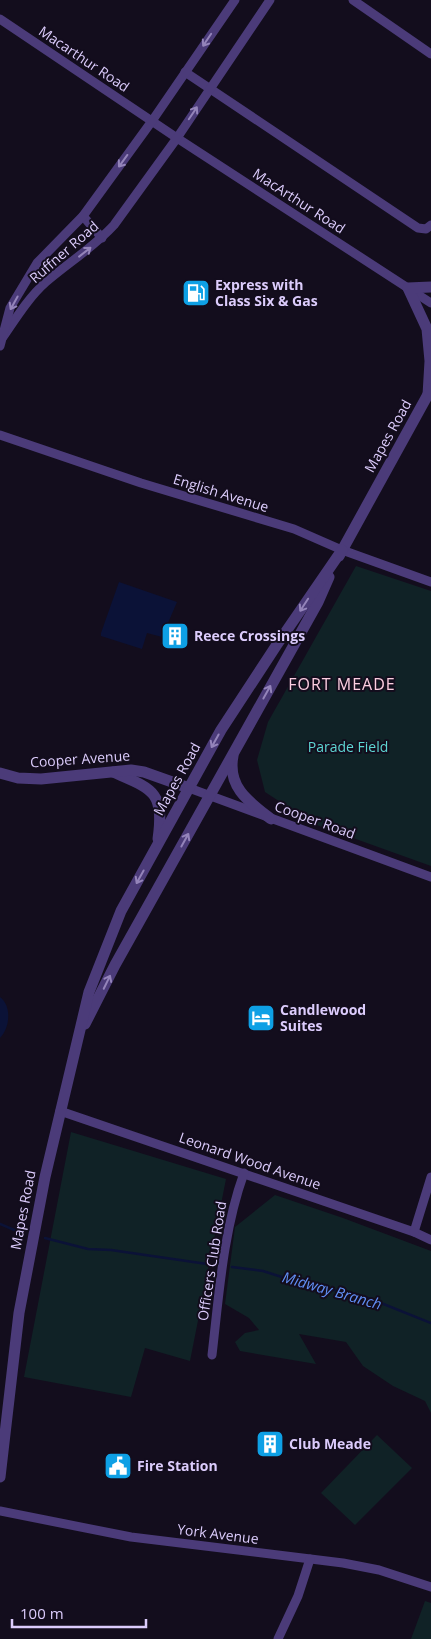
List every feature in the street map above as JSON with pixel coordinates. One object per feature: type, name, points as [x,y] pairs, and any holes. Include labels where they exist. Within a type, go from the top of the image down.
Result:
[{"type":"street","name":"Ruffner Road","points":[[2,341],[10,308],[37,263],[83,216],[152,121],[234,0]]},
{"type":"street","name":"Ruffner Road","points":[[2,341],[24,308],[44,283],[102,238],[114,225],[270,0]]},
{"type":"street","points":[[352,0],[431,54]]},
{"type":"street","name":"Macarthur Road","points":[[0,19],[152,121]]},
{"type":"street","points":[[185,72],[418,228],[426,229],[431,225]]},
{"type":"street","name":"MacArthur Road","points":[[152,121],[431,303]]},
{"type":"street","points":[[83,216],[102,238]]},
{"type":"street","points":[[32,271],[44,283]]},
{"type":"street","points":[[429,392],[430,361],[427,329],[408,288],[431,287]]},
{"type":"street","name":"Mapes Road","points":[[77,1041],[115,965],[318,602],[342,550],[429,392]]},
{"type":"street","name":"English Avenue","points":[[0,435],[141,483],[294,529],[342,550],[431,582]]},
{"type":"street","name":"Mapes Road","points":[[0,1476],[19,1313],[45,1177],[89,992],[121,911],[221,730],[342,550]]},
{"type":"street","points":[[234,752],[232,763],[233,775],[238,789],[248,801],[271,819]]},
{"type":"street","name":"Cooper Avenue","points":[[0,773],[18,778],[40,779],[132,770],[144,772],[189,788]]},
{"type":"street","points":[[111,771],[148,788],[156,797],[161,816],[157,846]]},
{"type":"street","name":"Cooper Road","points":[[189,788],[431,877]]},
{"type":"street","name":"Leonard Wood Avenue","points":[[60,1111],[414,1232],[431,1240]]},
{"type":"street","name":"Officers Club Road","points":[[212,1355],[230,1222],[244,1173]]},
{"type":"street","points":[[414,1232],[431,1178]]},
{"type":"street","name":"York Avenue","points":[[0,1511],[131,1537],[343,1563],[379,1570],[431,1587]]},
{"type":"street","points":[[278,1639],[298,1596],[310,1559]]},
{"type":"green space","name":"Parade Field","points":[[356,566],[431,591],[431,866],[314,824],[265,792],[257,760],[268,722]]},
{"type":"green space","points":[[71,1132],[226,1179],[190,1361],[145,1348],[131,1397],[24,1377]]},
{"type":"green space","points":[[275,1195],[431,1251],[431,1413],[425,1401],[393,1386],[363,1366],[346,1342],[299,1334],[316,1364],[240,1351],[235,1342],[245,1333],[259,1330],[249,1318],[225,1304],[235,1227]]},
{"type":"green space","points":[[377,1435],[412,1468],[355,1525],[321,1493]]},
{"type":"green space","points":[[425,1601],[431,1603],[431,1639],[411,1639]]},
{"type":"shaded area","points":[[119,582],[177,602],[162,637],[147,633],[142,649],[101,636]]},
{"type":"shaded area","points":[[0,997],[8,1011],[8,1023],[0,1038]]},
{"type":"waterway","name":"Midway Branch","points":[[0,1224],[19,1232]]},
{"type":"waterway","name":"Midway Branch","points":[[45,1238],[88,1249],[111,1250],[214,1265]]},
{"type":"waterway","name":"Midway Branch","points":[[232,1267],[263,1271],[304,1284],[371,1299],[431,1323]]},
{"type":"place","name":"Express with Class Six & Gas","points":[[196,293]]},
{"type":"place","name":"Reece Crossings","points":[[175,636]]},
{"type":"place","name":"Candlewood Suites","points":[[261,1018]]},
{"type":"place","name":"Club Meade","points":[[270,1444]]},
{"type":"place","name":"Fire Station","points":[[118,1466]]},
{"type":"district","name":"FORT MEADE","points":[[342,684]]}]
